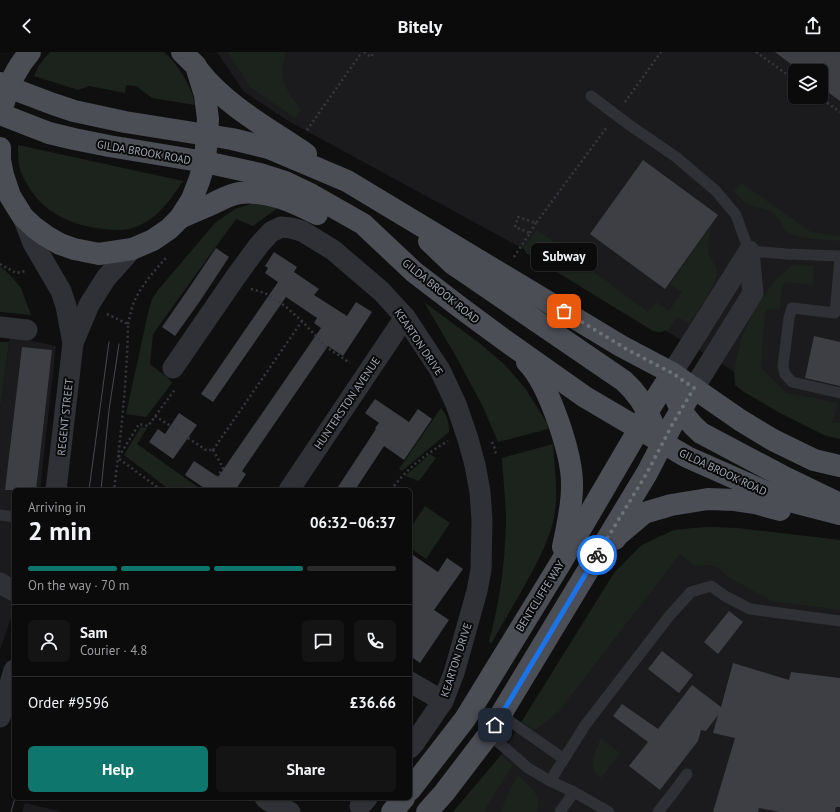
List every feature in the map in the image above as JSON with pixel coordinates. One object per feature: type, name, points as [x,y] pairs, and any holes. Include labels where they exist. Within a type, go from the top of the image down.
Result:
[{"type":"main road","points":[[0,126],[4,85],[30,52]]},
{"type":"main road","points":[[189,59],[203,76],[236,106],[347,181],[621,346],[672,373],[740,420],[773,440],[814,460],[840,466]]},
{"type":"main road","points":[[0,148],[0,160],[5,190],[23,216],[46,236],[60,244],[74,249],[99,254],[132,249],[153,240],[169,229],[180,218],[192,199],[205,162],[208,135],[206,102],[189,59]]},
{"type":"main road","points":[[4,85],[74,111],[125,122],[208,135],[269,148],[347,181]]},
{"type":"main road","name":"GILDA BROOK ROAD","points":[[0,114],[49,133],[74,139],[205,162],[260,174],[285,182],[312,195],[363,224],[414,272],[503,339],[585,397],[652,435],[687,457],[782,499],[840,514]]},
{"type":"main road","points":[[180,218],[239,193],[256,193],[274,196],[296,204],[318,215],[414,272]]},
{"type":"main road","points":[[399,212],[453,264],[624,381],[642,400],[652,435]]},
{"type":"main road","points":[[503,339],[531,366],[546,390],[565,442],[570,465],[572,486],[570,511],[560,564]]},
{"type":"main road","points":[[672,373],[672,386],[675,398],[680,410],[693,426],[701,432],[786,478],[840,504]]},
{"type":"main road","name":"BENTCLIFFE WAY","points":[[427,812],[444,793],[489,734],[647,473],[652,435],[672,373]]},
{"type":"main road","name":"BENTCLIFFE WAY","points":[[412,787],[465,719],[560,564],[652,435],[680,410],[694,388]]},
{"type":"main road","points":[[579,584],[618,535],[644,513],[671,505],[708,498],[735,500],[755,503],[801,516],[840,520]]},
{"type":"main road","points":[[392,812],[402,800]]},
{"type":"street","name":"REGENT STREET","points":[[23,216],[33,243],[61,291],[66,306],[73,343]]},
{"type":"street","name":"KEARTON DRIVE","points":[[173,368],[259,245],[271,232],[281,227],[302,231],[333,250],[381,292],[405,317],[440,370],[456,404],[475,465],[480,492],[482,520],[481,570],[477,591],[454,673],[443,701],[412,746]]},
{"type":"street","name":"REGENT STREET","points":[[56,488],[73,343],[89,306],[106,278],[132,249]]},
{"type":"street","points":[[672,373],[749,251]]},
{"type":"street","points":[[694,388],[753,293],[749,251]]},
{"type":"street","name":"HUNTERSTON AVENUE","points":[[290,488],[405,317]]},
{"type":"street","points":[[0,327],[27,330]]},
{"type":"street","points":[[0,583],[12,590]]},
{"type":"street","points":[[0,717],[12,677]]},
{"type":"street","points":[[412,683],[443,701]]},
{"type":"street","points":[[270,804],[290,812]]},
{"type":"lane","points":[[591,96],[676,157],[716,191],[736,215],[749,251],[840,257],[835,313],[792,308],[789,318],[783,366],[785,374],[792,382],[840,393]]},
{"type":"lane","points":[[0,514],[12,517]]},
{"type":"lane","points":[[550,781],[586,724],[670,615],[691,592],[711,586],[725,596],[750,608],[840,621]]},
{"type":"lane","points":[[500,715],[564,759]]},
{"type":"lane","points":[[489,734],[528,768],[609,812]]},
{"type":"lane","points":[[658,812],[687,774]]},
{"type":"lane","points":[[560,812],[574,792]]},
{"type":"path","points":[[296,146],[363,52],[371,57],[374,52]]},
{"type":"path","points":[[503,274],[536,223],[661,52]]},
{"type":"path","points":[[756,52],[788,75]]},
{"type":"path","points":[[828,103],[840,112]]},
{"type":"path","points":[[530,233],[515,226],[518,217],[536,223]]},
{"type":"path","points":[[114,488],[128,356],[128,324],[134,303],[139,293],[167,257]]},
{"type":"path","points":[[0,264],[16,273],[28,270]]},
{"type":"path","points":[[231,284],[265,294],[285,306],[302,321],[325,346],[367,374]]},
{"type":"path","points":[[89,306],[128,324]]},
{"type":"path","points":[[213,450],[302,321]]},
{"type":"path","points":[[118,458],[139,424],[148,426],[179,385],[173,368]]},
{"type":"path","points":[[155,416],[176,430]]},
{"type":"path","points":[[392,488],[400,478],[428,453],[465,431]]},
{"type":"path","points":[[188,438],[206,450],[213,450]]},
{"type":"path","points":[[213,450],[223,468],[217,477]]},
{"type":"path","points":[[118,458],[158,488]]},
{"type":"shaded area","points":[[50,52],[164,52],[184,76],[194,98],[195,105],[152,98],[136,86],[126,85],[125,93],[89,86],[78,90],[34,76],[39,65]]},
{"type":"shaded area","points":[[217,52],[840,52],[840,432],[815,431],[724,365],[560,269],[290,122],[244,92]]},
{"type":"shaded area","points":[[228,52],[286,52],[283,63],[283,79],[287,90],[301,110],[295,118],[250,87]]},
{"type":"shaded area","points":[[18,145],[183,181],[169,201],[158,213],[138,226],[117,230],[85,226],[57,215],[41,203],[34,195],[20,170],[18,161]]},
{"type":"shaded area","points":[[742,183],[811,232],[840,236],[840,241],[820,240],[791,234],[786,231],[777,216],[768,210],[745,203],[740,198],[734,191]]},
{"type":"shaded area","points":[[254,203],[279,207],[253,226],[236,219],[153,334],[150,364],[172,383],[146,417],[126,414],[152,299],[215,223],[235,209]]},
{"type":"shaded area","points":[[712,225],[708,247],[709,255],[717,270],[711,290],[689,323],[677,317],[668,330],[659,332],[653,331],[526,253],[524,247],[537,230],[648,312],[656,302],[669,311],[682,292],[670,284]]},
{"type":"shaded area","points":[[792,265],[814,266],[813,285],[785,282],[782,288],[780,309],[766,310],[761,368],[786,393],[838,403],[832,422],[840,423],[840,439],[826,436],[778,412],[735,385],[734,370],[741,340],[754,310],[776,279]]},
{"type":"shaded area","points":[[0,266],[21,288],[31,315],[0,312]]},
{"type":"shaded area","points":[[424,302],[478,342],[504,364],[525,388],[547,423],[548,429],[498,442],[483,407],[458,360]]},
{"type":"shaded area","points":[[10,336],[56,346],[40,488],[12,488],[12,615],[0,650],[0,410]]},
{"type":"shaded area","points":[[0,342],[9,342],[0,410]]},
{"type":"shaded area","points":[[441,408],[447,419],[449,432],[402,471],[399,469]]},
{"type":"shaded area","points":[[141,427],[147,428],[137,444],[199,488],[167,488],[124,455]]},
{"type":"shaded area","points":[[553,444],[556,502],[552,526],[539,559],[491,644],[489,641],[499,597],[505,537],[506,514],[502,458]]},
{"type":"shaded area","points":[[430,454],[436,458],[419,481],[405,476]]},
{"type":"shaded area","points":[[425,506],[450,523],[426,559],[412,549],[412,526]]},
{"type":"shaded area","points":[[706,527],[737,528],[840,540],[840,812],[453,812],[501,755],[614,573],[642,545],[674,530]]},
{"type":"shaded area","points":[[706,527],[737,528],[840,540],[840,610],[772,601],[728,577],[719,568],[710,565],[695,566],[680,554],[559,711],[535,730],[522,721],[614,573],[642,545],[674,530]]},
{"type":"shaded area","points":[[601,738],[620,753],[601,778],[595,771],[593,762]]},
{"type":"shaded area","points":[[501,755],[513,765],[485,809],[485,812],[453,812]]},
{"type":"shaded area","points":[[518,775],[537,795],[537,812],[501,812],[508,793]]},
{"type":"shaded area","points":[[25,803],[62,812],[22,812]]},
{"type":"building","points":[[775,52],[840,52],[840,101],[828,92],[828,64],[791,64]]},
{"type":"building","points":[[643,160],[718,215],[665,289],[590,234]]},
{"type":"building","points":[[216,248],[229,257],[175,336],[162,327]]},
{"type":"building","points":[[274,252],[297,267],[294,272],[319,289],[314,295],[347,316],[356,302],[372,312],[343,356],[328,346],[242,471],[246,474],[237,488],[204,488],[185,475],[194,461],[218,477],[321,328],[314,323],[317,318],[286,297],[213,402],[201,394],[278,282],[265,273],[268,268],[265,266]]},
{"type":"building","points":[[814,336],[840,342],[840,386],[805,378]]},
{"type":"building","points":[[22,347],[52,350],[36,488],[12,488],[12,490],[5,490]]},
{"type":"building","points":[[375,399],[409,422],[418,409],[432,419],[404,460],[384,446],[356,488],[337,488],[379,423],[365,413]]},
{"type":"building","points":[[179,413],[197,425],[173,459],[149,442],[158,429],[165,434]]},
{"type":"building","points":[[412,554],[438,572],[447,558],[463,569],[434,610],[449,620],[420,663],[412,657]]},
{"type":"building","points":[[729,611],[743,622],[718,654],[704,642]]},
{"type":"building","points":[[662,651],[693,675],[679,693],[648,669]]},
{"type":"building","points":[[733,663],[789,680],[791,672],[840,678],[840,807],[836,807],[835,812],[779,812],[759,808],[758,812],[713,812],[735,738],[713,733],[718,715],[706,731],[701,730],[698,741],[660,790],[629,766],[648,742],[613,716],[622,704],[658,729],[692,685],[721,707]]},
{"type":"tram line","points":[[89,488],[109,342]]},
{"type":"tram line","points":[[101,488],[109,410],[119,344]]},
{"type":"tram line","points":[[11,812],[14,800]]},
{"type":"way so far","points":[[564,311],[628,350],[672,373],[694,388],[672,425],[647,473],[597,555]]},
{"type":"place","name":"Subway","points":[[564,311]]},
{"type":"route","points":[[495,725],[597,555]]}]
